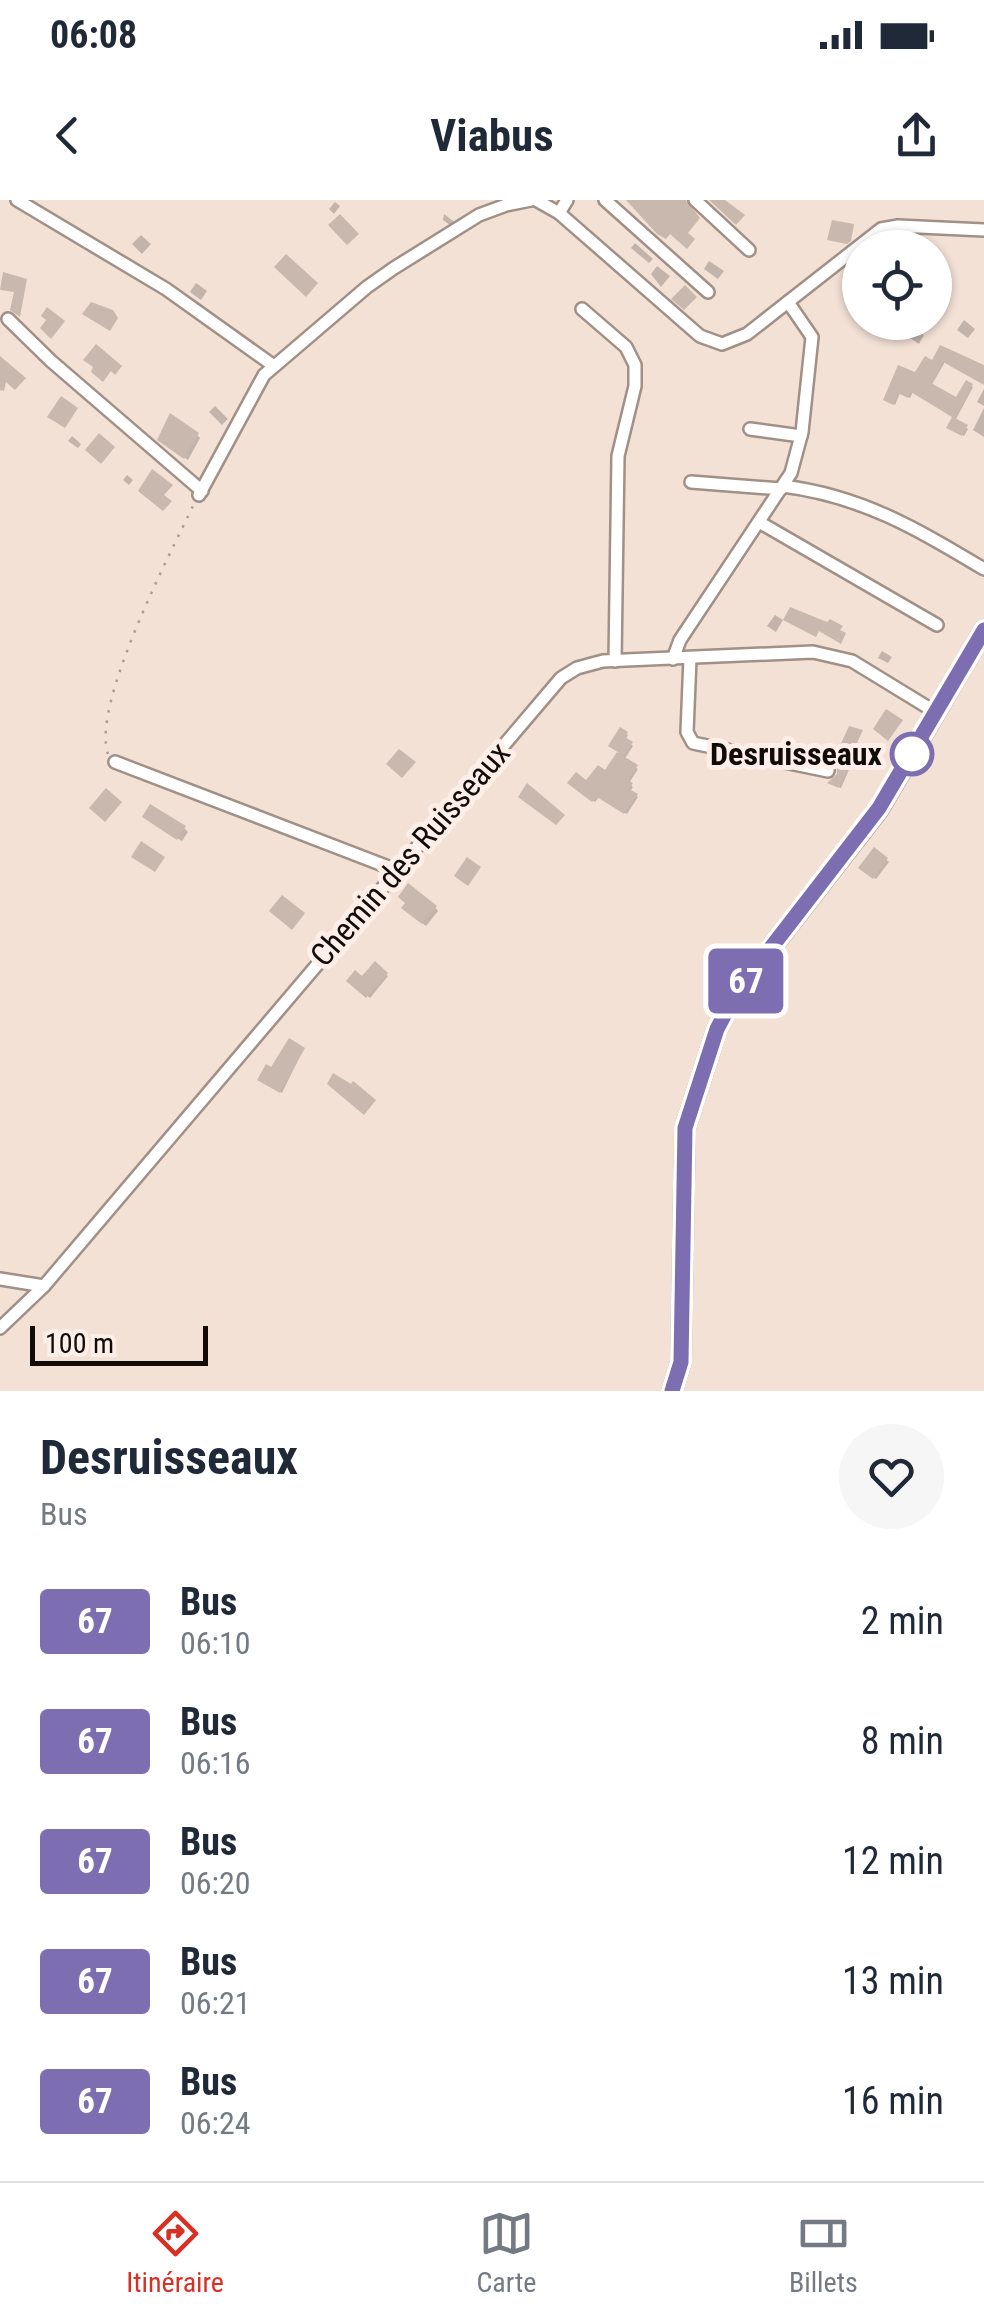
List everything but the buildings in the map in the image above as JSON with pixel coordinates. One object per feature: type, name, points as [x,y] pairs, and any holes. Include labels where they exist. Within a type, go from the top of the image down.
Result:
[{"type":"main road","points":[[672,1391],[681,1362],[685,1128],[717,1029],[736,993],[879,808],[984,630]]},
{"type":"street","points":[[17,200],[166,289],[274,366]]},
{"type":"street","points":[[8,318],[200,493],[264,375],[394,268],[506,204],[533,200],[559,213],[700,336],[716,344],[733,342],[881,229],[983,228]]},
{"type":"street","points":[[559,213],[567,200]]},
{"type":"street","points":[[605,200],[708,292]]},
{"type":"street","points":[[695,200],[749,250]]},
{"type":"street","points":[[673,658],[680,640],[791,472],[801,436],[812,337],[788,302]]},
{"type":"street","points":[[582,309],[626,346],[635,365],[635,386],[618,456],[615,661]]},
{"type":"street","points":[[750,429],[801,436]]},
{"type":"street","points":[[691,482],[782,487],[848,498],[885,512],[984,569]]},
{"type":"street","points":[[759,522],[936,625]]},
{"type":"street","name":"Chemin des Ruisseaux","points":[[0,1328],[44,1286],[561,678],[577,668],[615,661],[813,652],[852,661],[937,713]]},
{"type":"street","points":[[690,658],[687,732],[693,742],[828,771]]},
{"type":"street","points":[[115,762],[396,870]]},
{"type":"street","points":[[0,1279],[44,1286]]},
{"type":"path","points":[[115,762],[106,752],[104,738],[118,681],[138,618],[200,493]]},
{"type":"bus line","name":"67","points":[[672,1391],[681,1362],[685,1128],[717,1029],[736,993],[879,808],[984,630]]},
{"type":"place","name":"Desruisseaux","points":[[912,754]]}]
